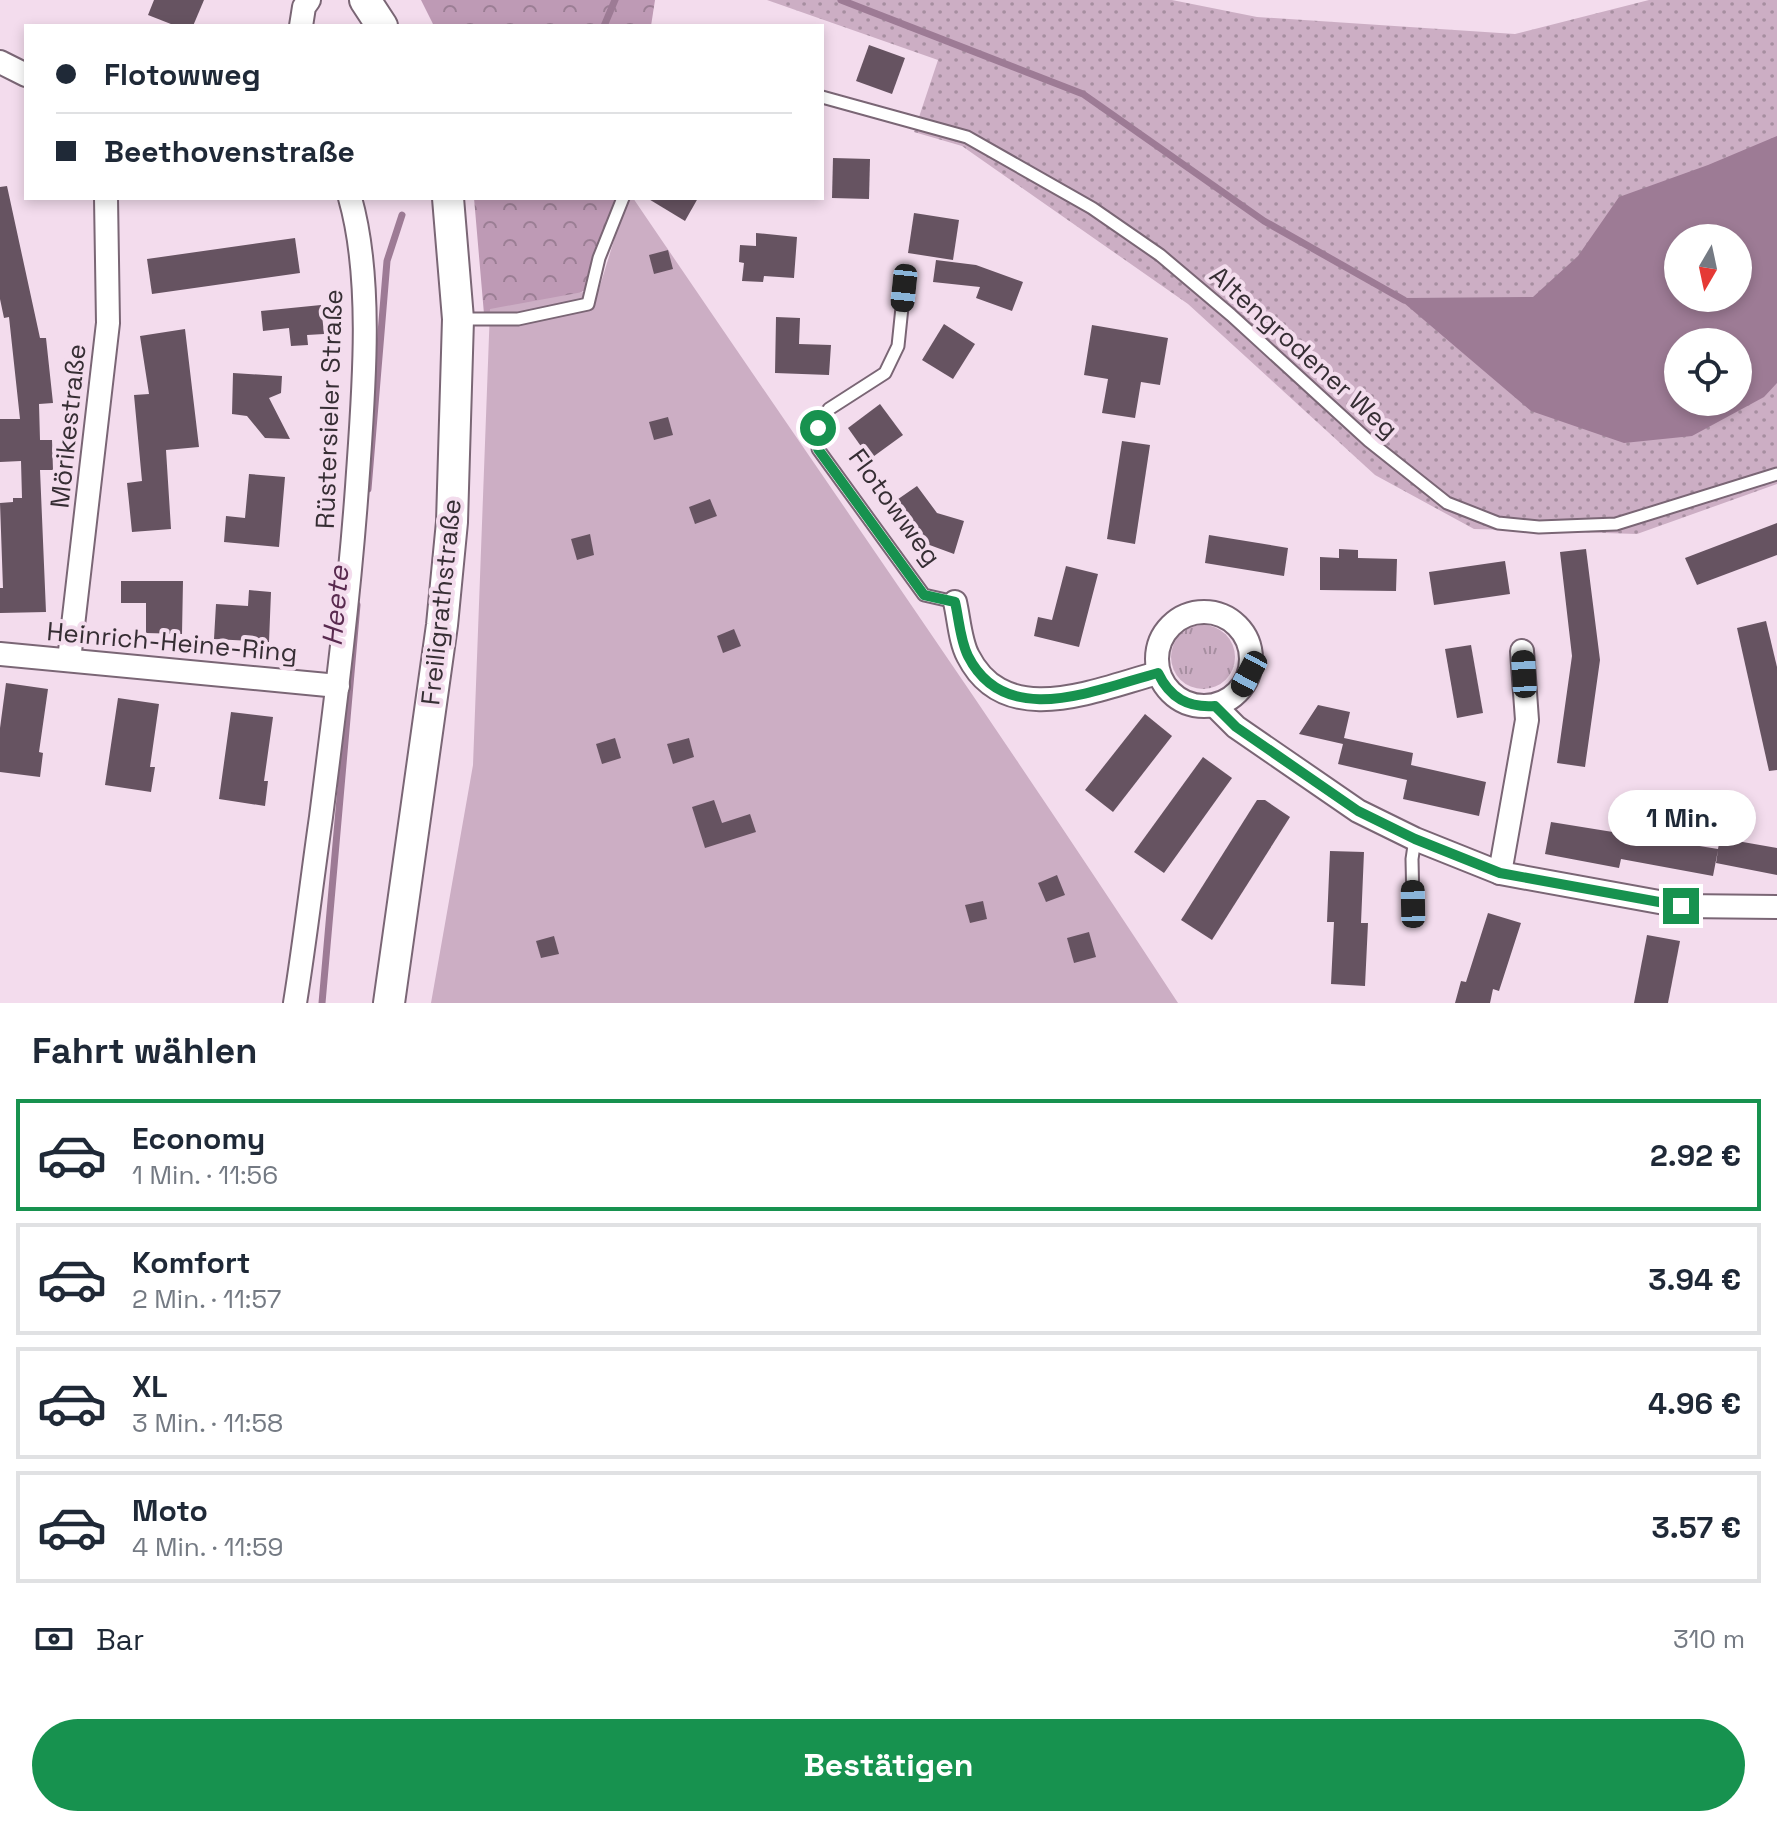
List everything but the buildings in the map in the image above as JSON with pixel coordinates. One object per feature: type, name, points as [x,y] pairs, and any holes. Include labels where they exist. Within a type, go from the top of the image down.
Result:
[{"type":"main road","points":[[365,0],[381,24]]},
{"type":"main road","name":"Freiligrathstraße","points":[[389,1003],[442,625],[452,522],[458,319],[448,200]]},
{"type":"street","points":[[301,24],[304,7],[309,0]]},
{"type":"street","points":[[0,62],[24,74]]},
{"type":"street","name":"Mörikestraße","points":[[69,660],[108,323],[106,200]]},
{"type":"street","name":"Rüstersieler Straße","points":[[295,1003],[351,575],[363,383],[363,285],[350,200]]},
{"type":"street","name":"Flotowweg","points":[[955,602],[967,655],[984,679],[1011,696],[1033,701],[1061,699],[1158,673]]},
{"type":"street","points":[[1204,611],[1218,613],[1241,629],[1252,658],[1242,688],[1230,699],[1215,706],[1201,707],[1174,696],[1164,686],[1158,673],[1156,658],[1159,643],[1167,629],[1178,619],[1204,611]]},
{"type":"street","points":[[1500,873],[1527,720],[1522,651]]},
{"type":"street","name":"Heinrich-Heine-Ring","points":[[0,654],[338,686]]},
{"type":"street","points":[[1215,706],[1236,727],[1358,811],[1415,839],[1500,873],[1681,906],[1777,907]]},
{"type":"lane","name":"Altengrodener Weg","points":[[824,98],[967,137],[1092,208],[1160,255],[1369,441],[1447,503],[1498,523],[1539,527],[1616,524],[1777,474]]},
{"type":"lane","points":[[458,319],[518,319],[588,304],[599,258],[622,200]]},
{"type":"lane","name":"Flotowweg","points":[[904,288],[898,346],[885,373],[829,409],[818,428],[818,449],[924,595],[955,602]]},
{"type":"lane","points":[[1413,904],[1415,839]]},
{"type":"green space","points":[[421,0],[655,0],[651,24],[433,24]]},
{"type":"green space","points":[[767,0],[1172,0],[1257,17],[1515,34],[1649,0],[1777,0],[1777,484],[1637,534],[1474,529],[1375,475],[1188,304],[962,146],[914,132],[938,60]]},
{"type":"green space","points":[[474,200],[619,200],[593,257],[585,290],[537,309],[484,314]]},
{"type":"green space","points":[[626,200],[634,200],[976,700],[1178,1003],[431,1003],[473,765],[490,309],[599,289]]},
{"type":"green space","points":[[1197,625],[1209,625],[1226,634],[1233,645],[1233,669],[1226,680],[1209,689],[1197,689],[1185,684],[1176,675],[1171,663],[1171,651],[1176,639],[1185,630]]},
{"type":"shaded area","points":[[1777,136],[1777,383],[1764,397],[1752,404],[1752,328],[1664,328],[1664,416],[1729,416],[1692,436],[1624,443],[1531,411],[1404,303],[1406,298],[1533,297],[1578,256],[1619,197]]},
{"type":"waterway","name":"Heete","points":[[605,24],[615,0]]},
{"type":"waterway","points":[[841,0],[1083,94],[1264,221],[1404,300]]},
{"type":"waterway","name":"Heete","points":[[368,489],[387,261],[402,215]]},
{"type":"waterway","name":"Heete","points":[[322,1003],[357,605]]},
{"type":"route","points":[[818,428],[818,449],[924,595],[955,602],[967,655],[984,679],[1011,696],[1033,701],[1061,699],[1158,673],[1164,686],[1174,696],[1201,707],[1215,706],[1236,727],[1358,811],[1415,839],[1500,873],[1681,906]]}]
